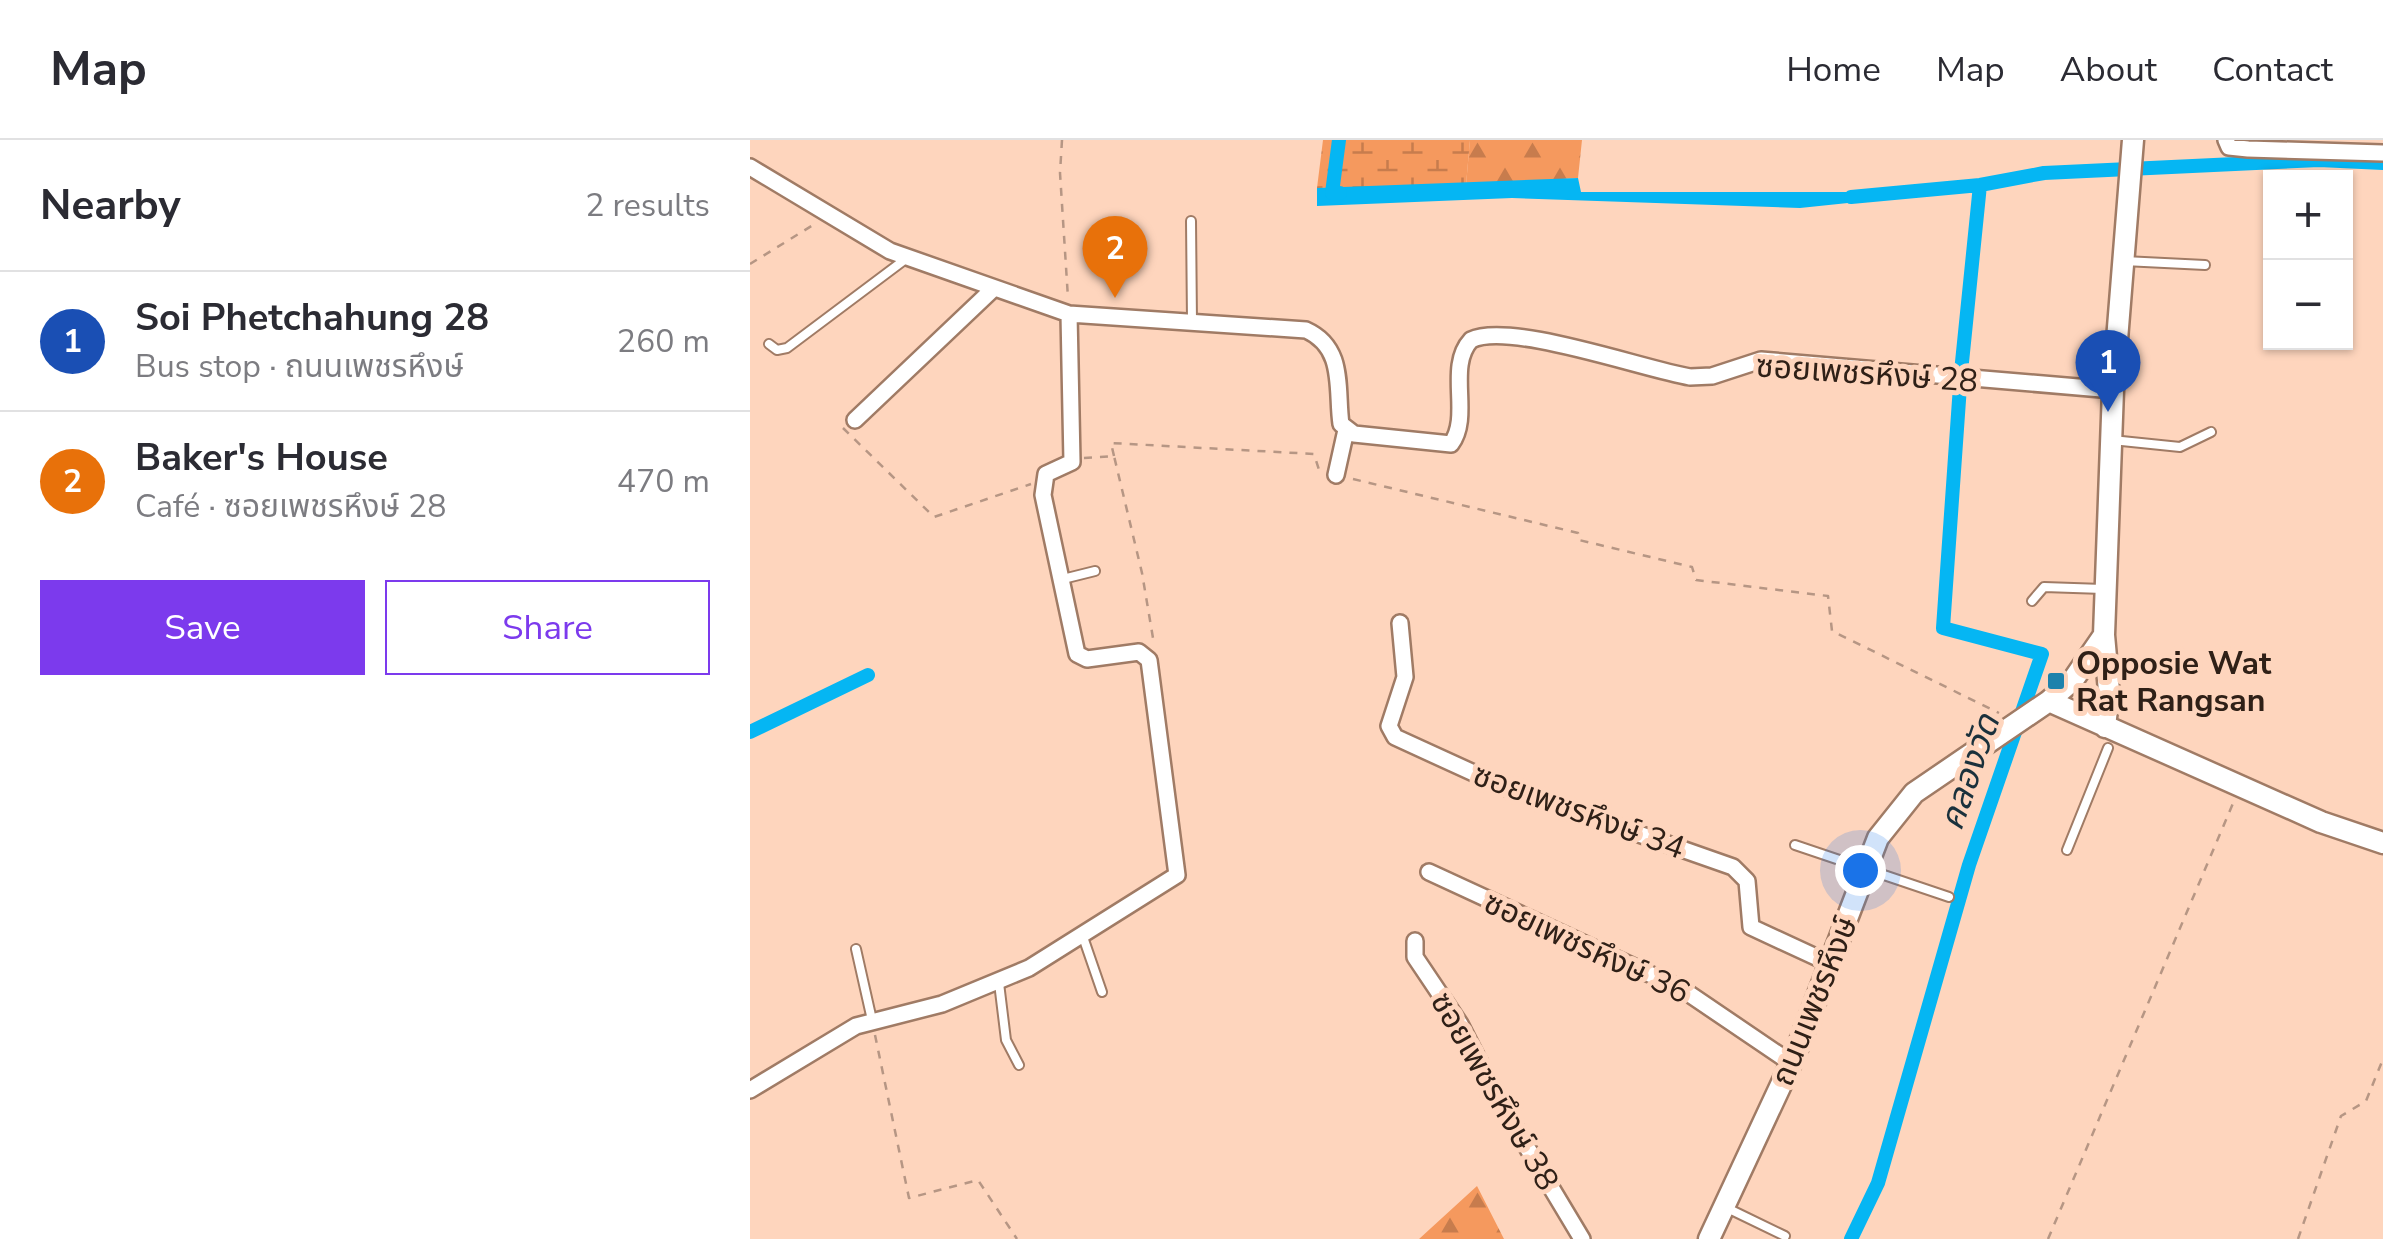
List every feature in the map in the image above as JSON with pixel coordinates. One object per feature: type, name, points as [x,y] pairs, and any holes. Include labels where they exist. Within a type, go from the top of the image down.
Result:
[{"type":"main road","points":[[2110,737],[2104,636],[2113,390],[2133,140]]},
{"type":"main road","name":"ถนนเพชรหึงษ์","points":[[1709,1239],[1791,1062],[1878,838],[1914,793],[2073,680],[2104,636]]},
{"type":"main road","points":[[2048,701],[2110,737],[2383,843]]},
{"type":"street","points":[[2226,140],[2229,147],[2248,149],[2383,152]]},
{"type":"street","points":[[750,167],[828,216],[908,258],[1069,314],[1192,321],[1314,334],[1341,378],[1340,416],[1346,430],[1336,475]]},
{"type":"street","points":[[855,420],[992,290]]},
{"type":"street","points":[[750,1090],[856,1026],[926,1009],[1000,983],[1177,875],[1150,660],[1140,652],[1081,659],[1042,481],[1072,459],[1069,314]]},
{"type":"street","name":"ซอยเพชรหึงษ์ 28","points":[[1346,430],[1450,444],[1456,439],[1465,346],[1476,336],[1487,335],[1556,345],[1690,376],[1712,376],[1761,360],[2113,390]]},
{"type":"street","name":"ซอยเพชรหึงษ์ 34","points":[[1400,623],[1404,677],[1389,726],[1394,737],[1502,786],[1733,867],[1746,881],[1751,927],[1831,964]]},
{"type":"street","name":"ซอยเพชรหึงษ์ 36","points":[[1429,872],[1682,989],[1791,1062]]},
{"type":"street","name":"ซอยเพชรหึงษ์ 38","points":[[1415,941],[1415,957],[1460,1024],[1498,1099],[1582,1239]]},
{"type":"lane","points":[[1191,221],[1192,321]]},
{"type":"lane","points":[[769,344],[777,350],[787,348],[908,258]]},
{"type":"lane","points":[[2124,261],[2205,264]]},
{"type":"lane","points":[[2112,440],[2180,448],[2211,432]]},
{"type":"lane","points":[[1063,579],[1095,571]]},
{"type":"lane","points":[[2032,600],[2044,587],[2108,589]]},
{"type":"lane","points":[[2067,850],[2110,737]]},
{"type":"lane","points":[[1796,845],[1948,897]]},
{"type":"lane","points":[[1082,934],[1102,992]]},
{"type":"lane","points":[[856,950],[872,1020]]},
{"type":"lane","points":[[1000,983],[1006,1040],[1018,1065]]},
{"type":"lane","points":[[1724,1207],[1786,1236]]},
{"type":"path","points":[[1062,140],[1060,173],[1069,314]]},
{"type":"path","points":[[750,264],[828,216]]},
{"type":"path","points":[[855,420],[840,430],[934,517],[1042,481]]},
{"type":"path","points":[[1150,660],[1155,640],[1111,443],[1314,454],[1318,473],[1578,533],[1580,540],[1692,567],[1696,580],[1828,596],[1832,631],[2018,722]]},
{"type":"path","points":[[1072,459],[1114,456]]},
{"type":"path","points":[[2048,1239],[2240,786]]},
{"type":"path","points":[[872,1020],[909,1198],[978,1180],[1016,1239]]},
{"type":"path","points":[[2298,1239],[2341,1116],[2366,1101],[2383,1059]]},
{"type":"green space","points":[[1323,140],[1470,140],[1466,185],[1317,188]]},
{"type":"green space","points":[[1470,140],[1582,140],[1578,178],[1466,185]]},
{"type":"green space","points":[[1477,1186],[1504,1239],[1419,1239]]},
{"type":"water","points":[[1578,178],[1581,192],[1868,192],[1867,201],[1800,208],[1512,198],[1317,206],[1317,188]]},
{"type":"waterway","points":[[1339,140],[1332,193],[1340,193]]},
{"type":"waterway","points":[[1851,197],[1980,185],[2044,173],[2319,160],[2383,163]]},
{"type":"waterway","name":"คลองวัด","points":[[1961,372],[1980,185]]},
{"type":"waterway","name":"คลองวัด","points":[[1851,1239],[1878,1183],[1969,865],[2042,654],[1943,628],[1960,386]]},
{"type":"waterway","points":[[750,732],[868,675]]},
{"type":"place","name":"Baker's House","points":[[1115,298]]},
{"type":"place","name":"Soi Phetchahung 28","points":[[2108,412]]},
{"type":"place","name":"Opposie Wat Rat Rangsan","points":[[2056,681]]}]
